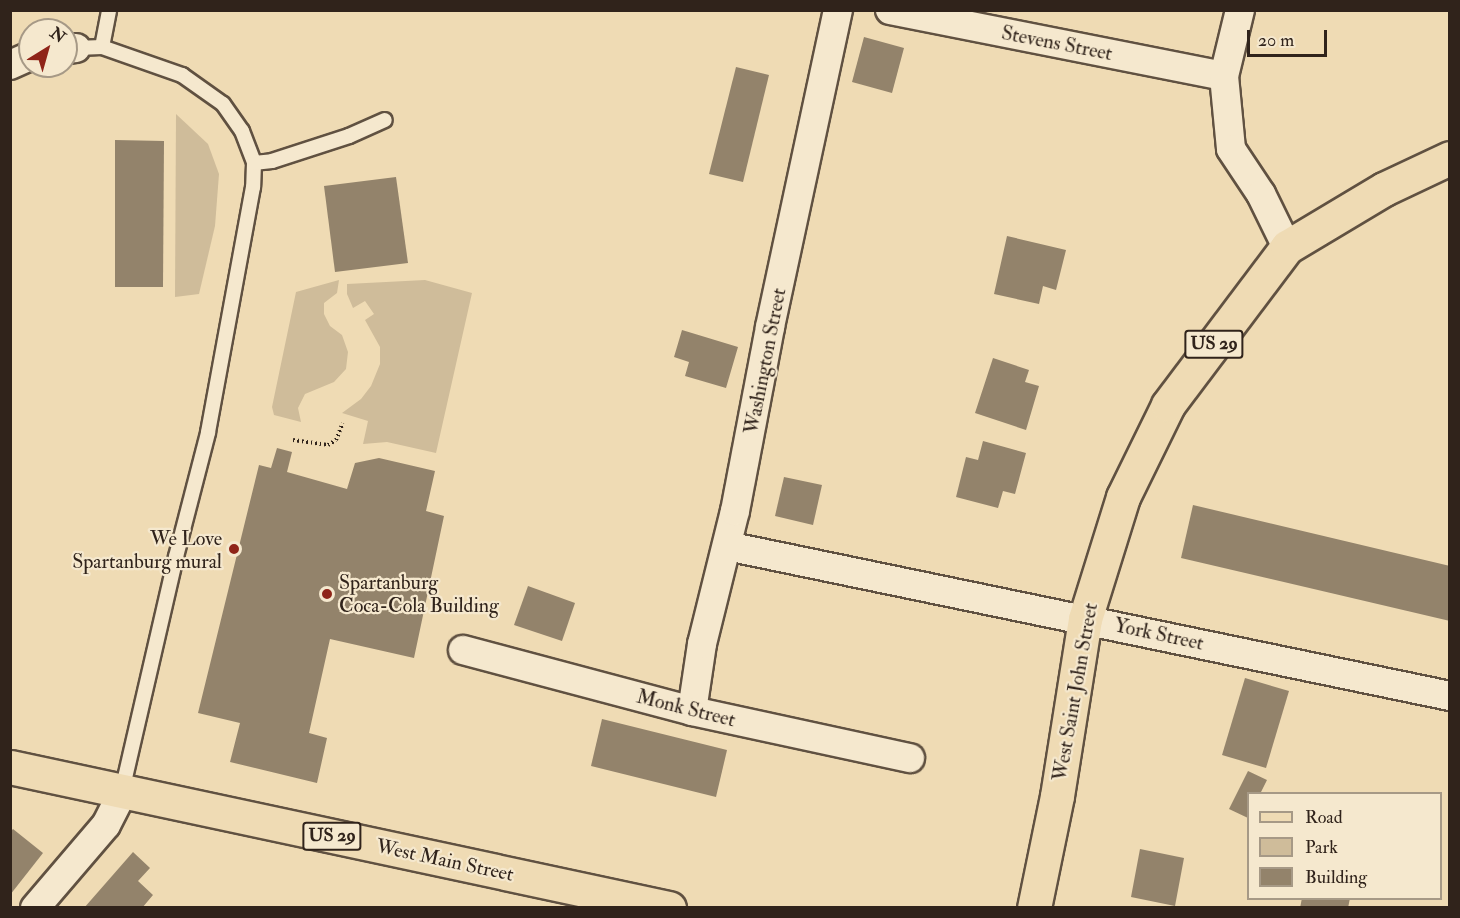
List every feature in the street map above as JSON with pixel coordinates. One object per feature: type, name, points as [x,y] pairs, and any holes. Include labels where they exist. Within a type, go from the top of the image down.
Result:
[{"type":"main road","name":"West Saint John Street","points":[[1034,908],[1057,796],[1086,619],[1123,497],[1168,405],[1287,247],[1384,189],[1449,158]]},
{"type":"main road","name":"West Main Street","points":[[10,767],[122,793],[669,908]]},
{"type":"street","name":"Washington Street","points":[[692,711],[702,644],[727,546],[770,327],[838,10]]},
{"type":"street","name":"Stevens Street","points":[[890,10],[1224,76]]},
{"type":"street","points":[[1240,10],[1224,76],[1231,149],[1261,194],[1287,247]]},
{"type":"street","name":"York Street","points":[[727,546],[1449,696]]},
{"type":"street","name":"Monk Street","points":[[464,650],[692,711],[910,758]]},
{"type":"street","points":[[34,908],[106,825],[122,793]]},
{"type":"lane","points":[[109,10],[81,48],[182,75],[222,104],[242,131],[255,163],[250,207],[208,433],[176,557],[122,793]]},
{"type":"lane","points":[[255,163],[272,161],[349,136],[385,120]]},
{"type":"path","points":[[293,440],[328,445],[336,440],[343,423]]},
{"type":"green space","points":[[176,114],[208,144],[219,174],[215,226],[199,294],[175,297]]},
{"type":"green space","points":[[339,280],[337,293],[324,303],[324,314],[330,326],[342,335],[348,352],[346,369],[334,382],[305,394],[298,408],[301,422],[274,415],[272,407],[296,292]]},
{"type":"green space","points":[[425,280],[472,293],[436,453],[387,442],[363,444],[368,421],[342,413],[361,399],[371,386],[380,364],[380,347],[365,320],[374,314],[365,301],[353,308],[347,294],[347,284]]},
{"type":"building","points":[[864,37],[904,48],[892,93],[852,82]]},
{"type":"building","points":[[736,67],[769,75],[743,182],[709,174]]},
{"type":"building","points":[[115,140],[164,141],[163,287],[115,287]]},
{"type":"building","points":[[396,177],[408,263],[335,272],[324,186]]},
{"type":"building","points":[[1007,236],[1066,250],[1056,290],[1043,286],[1039,304],[994,294]]},
{"type":"building","points":[[682,330],[738,347],[726,388],[685,376],[689,362],[674,357]]},
{"type":"building","points":[[993,358],[1029,370],[1025,382],[1039,386],[1026,430],[975,413]]},
{"type":"building","points":[[983,441],[1026,453],[1015,494],[1003,491],[998,508],[956,497],[966,457],[978,460]]},
{"type":"building","name":"Spartanburg Coca-Cola Building","points":[[277,448],[292,452],[287,472],[347,489],[355,463],[379,458],[435,471],[426,511],[444,516],[414,658],[330,639],[309,733],[327,738],[317,783],[230,762],[240,723],[198,713],[259,465],[271,468]]},
{"type":"building","points":[[784,477],[822,485],[813,525],[775,516]]},
{"type":"building","points":[[1193,505],[1450,566],[1450,621],[1181,558]]},
{"type":"building","points":[[528,586],[575,603],[562,641],[514,625]]},
{"type":"building","points":[[1245,678],[1289,691],[1266,768],[1222,755]]},
{"type":"building","points":[[602,719],[727,750],[716,797],[591,766]]},
{"type":"building","points":[[1248,771],[1267,780],[1261,792],[1247,792],[1247,818],[1229,809]]},
{"type":"building","points":[[13,829],[43,853],[10,895],[10,832]]},
{"type":"building","points":[[1140,849],[1184,858],[1175,906],[1131,897]]},
{"type":"building","points":[[133,852],[150,868],[138,881],[153,895],[142,908],[84,908]]},
{"type":"building","points":[[1302,900],[1350,900],[1348,908],[1300,908]]},
{"type":"place","name":"We Love Spartanburg mural","points":[[234,549]]},
{"type":"place","name":"Spartanburg Coca-Cola Building","points":[[327,594]]}]
